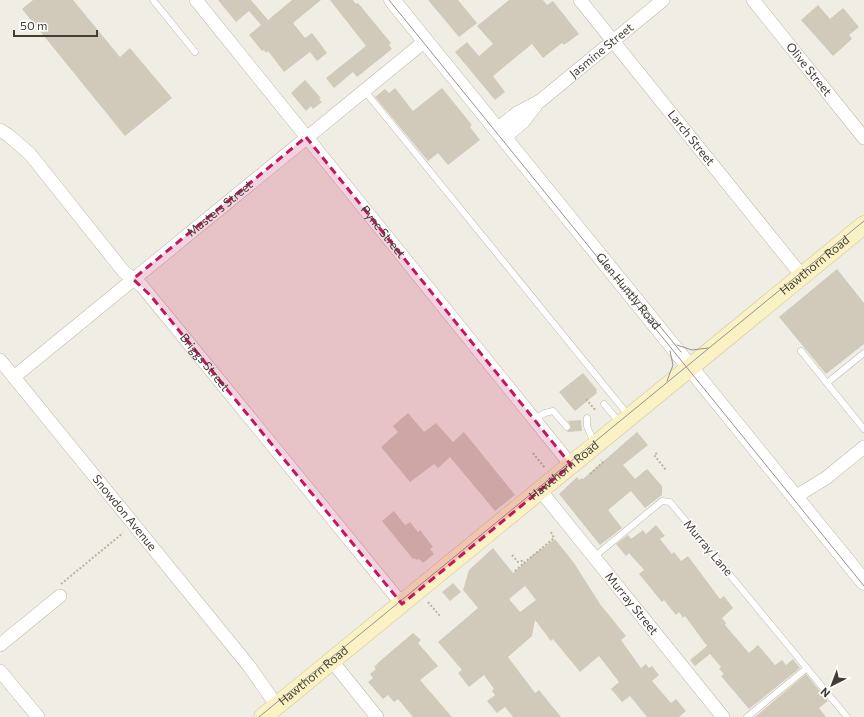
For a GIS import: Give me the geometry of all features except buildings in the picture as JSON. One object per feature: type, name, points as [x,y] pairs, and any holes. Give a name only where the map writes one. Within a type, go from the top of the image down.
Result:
[{"type":"main road","name":"Hawthorn Road","points":[[275,708],[571,465],[598,453],[625,420],[864,225]]},
{"type":"street","name":"Pyne Street","points":[[196,0],[571,465]]},
{"type":"street","name":"Glen Huntly Road","points":[[392,0],[864,582]]},
{"type":"street","name":"Larch Street","points":[[580,0],[802,276]]},
{"type":"street","name":"Jasmine Street","points":[[500,134],[523,122],[540,101],[663,0]]},
{"type":"street","name":"Olive Street","points":[[753,0],[864,138]]},
{"type":"street","name":"Masters Street","points":[[14,377],[133,278],[425,41]]},
{"type":"street","name":"Briggs Street","points":[[0,130],[30,154],[124,272],[133,278],[150,295],[402,604]]},
{"type":"street","name":"Snowdon Avenue","points":[[0,360],[249,666],[266,680],[275,708]]},
{"type":"street","points":[[798,501],[864,447]]},
{"type":"street","name":"Murray Street","points":[[540,490],[723,717]]},
{"type":"street","points":[[0,644],[59,591]]},
{"type":"street","points":[[332,661],[377,717]]},
{"type":"street","points":[[0,671],[38,717]]},
{"type":"lane","points":[[153,0],[195,52]]},
{"type":"lane","points":[[364,90],[625,420]]},
{"type":"lane","points":[[801,351],[864,429]]},
{"type":"lane","points":[[827,383],[864,352]]},
{"type":"lane","points":[[604,404],[625,420]]},
{"type":"lane","points":[[534,419],[545,413],[553,411],[567,427]]},
{"type":"lane","points":[[587,418],[585,426],[598,453]]},
{"type":"lane","name":"Murray Lane","points":[[594,558],[662,501],[670,502],[846,717]]},
{"type":"lane","points":[[747,717],[807,668]]},
{"type":"path","points":[[586,399],[596,411]]},
{"type":"path","points":[[533,453],[544,468]]},
{"type":"path","points":[[590,474],[602,462],[598,453]]},
{"type":"path","points":[[657,453],[654,455],[666,470]]},
{"type":"path","points":[[515,571],[554,538],[551,532]]},
{"type":"path","points":[[59,591],[123,533]]},
{"type":"path","points":[[512,555],[518,562],[522,561],[524,563]]},
{"type":"path","points":[[428,602],[440,616]]},
{"type":"highlighted area","points":[[306,137],[571,465],[402,604],[150,295],[133,279]]},
{"type":"tram line","points":[[389,0],[864,586]]},
{"type":"tram line","points":[[259,717],[864,221]]},
{"type":"tram line","points":[[628,287],[681,352]]},
{"type":"tram line","points":[[677,345],[692,350],[708,348]]},
{"type":"tram line","points":[[667,381],[673,365],[670,351]]}]
